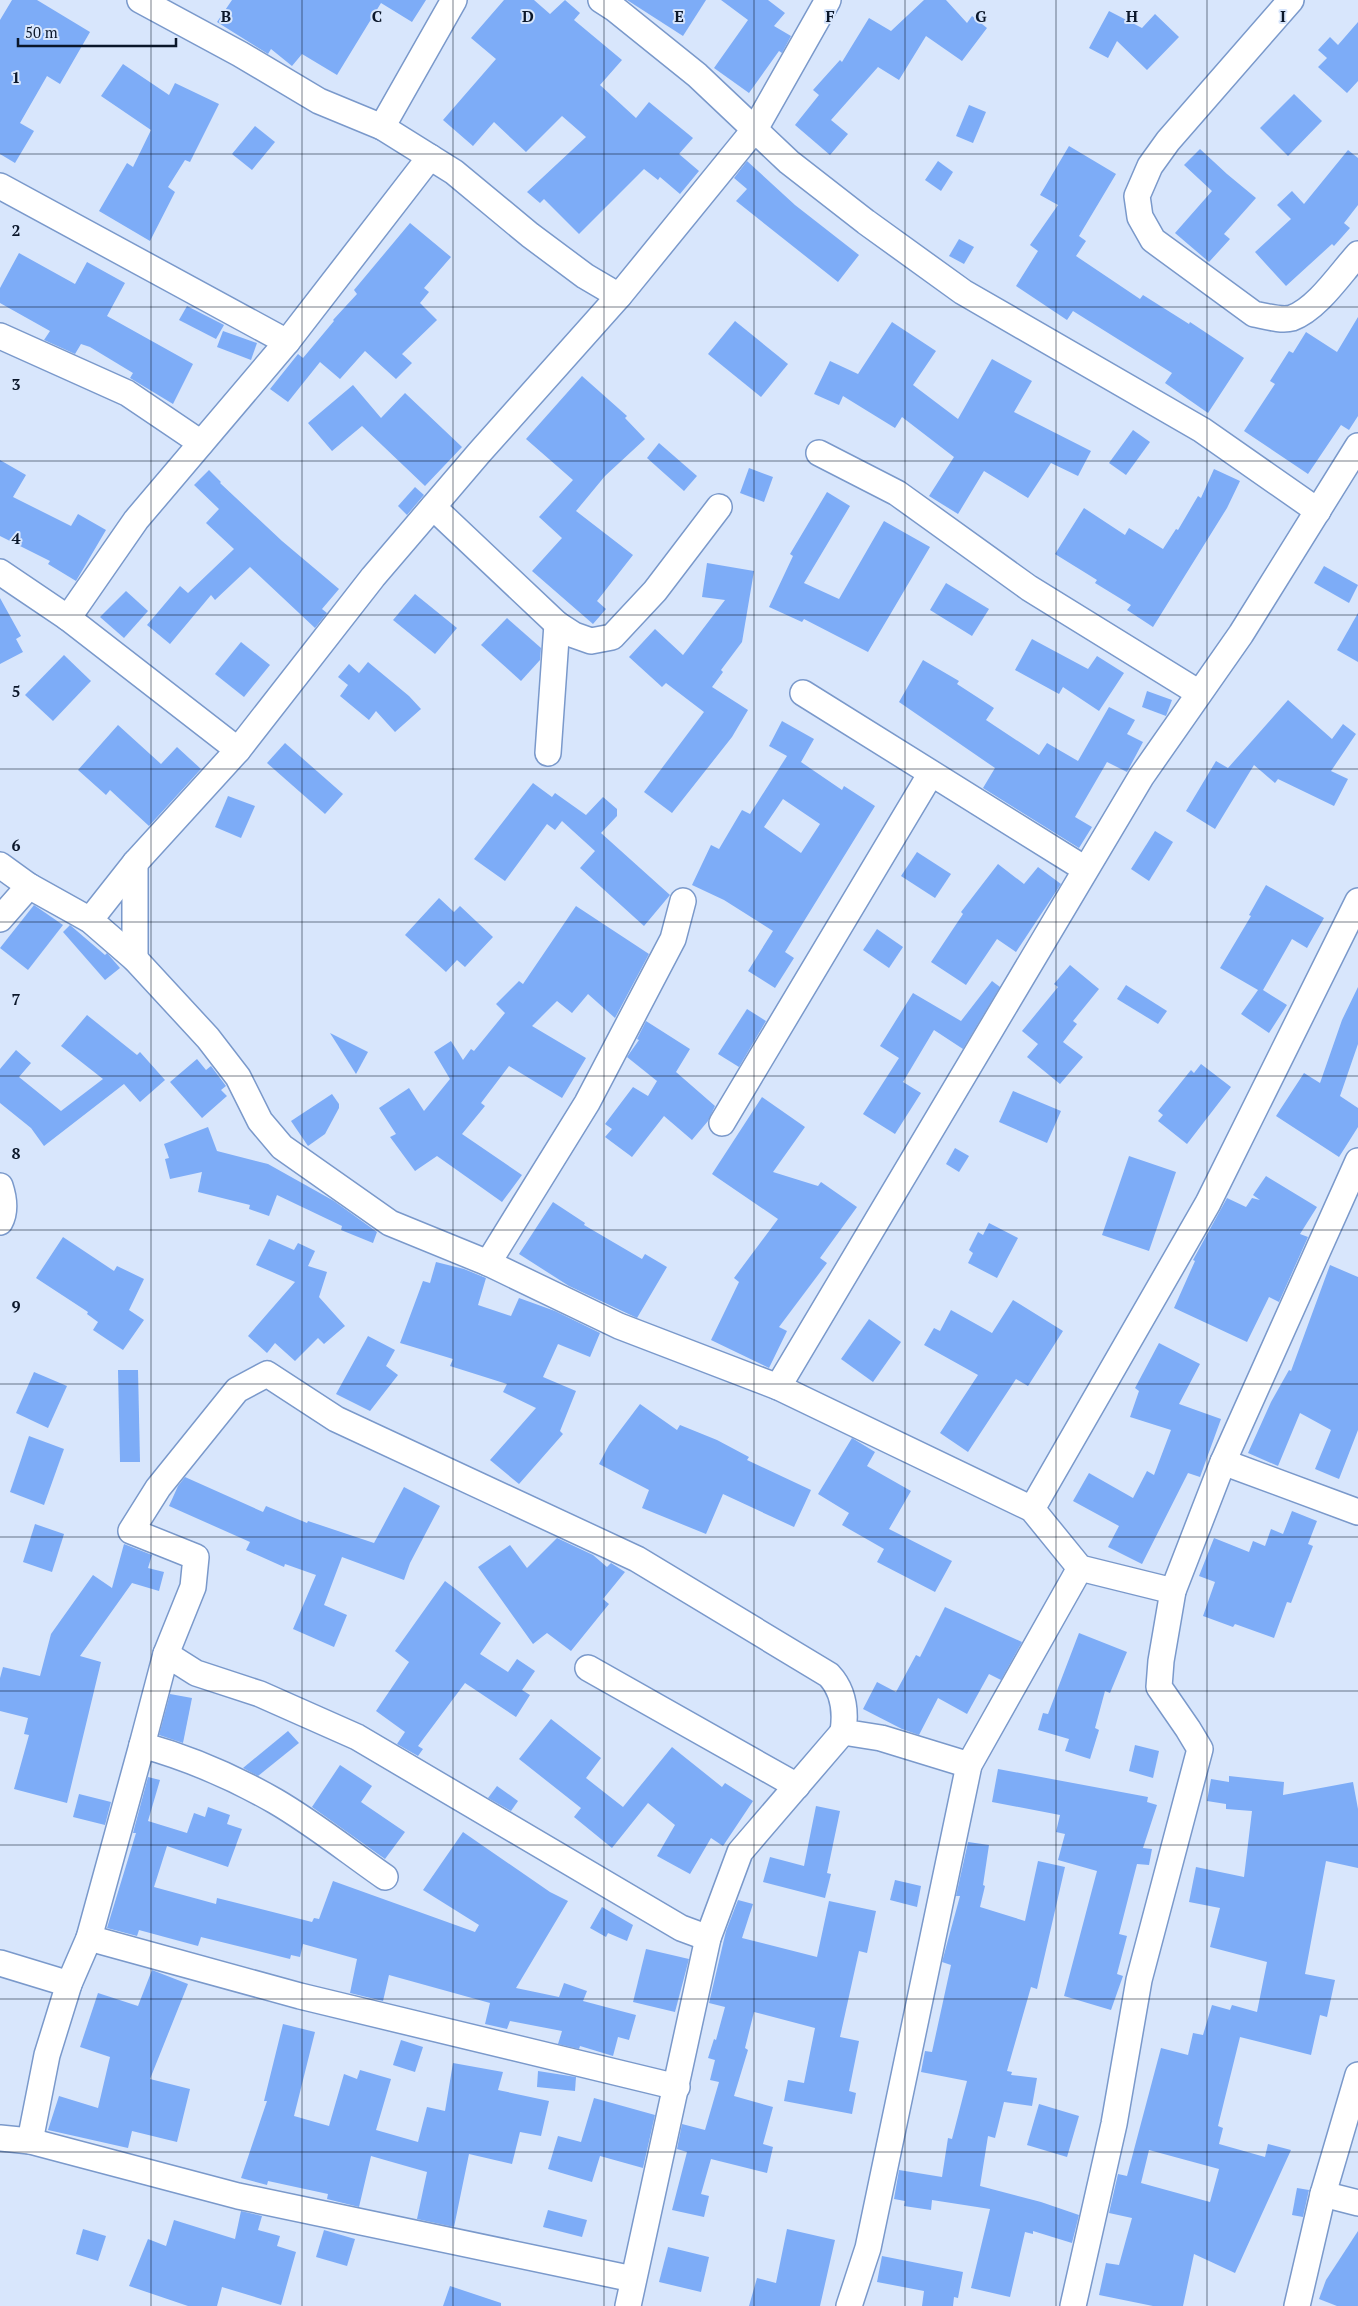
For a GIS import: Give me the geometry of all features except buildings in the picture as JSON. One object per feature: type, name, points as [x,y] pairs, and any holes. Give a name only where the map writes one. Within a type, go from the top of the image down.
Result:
[{"type":"street","points":[[140,0],[240,54],[319,102],[382,127],[454,172],[523,229],[578,270],[619,296]]},
{"type":"street","points":[[382,127],[454,0]]},
{"type":"street","points":[[601,0],[697,74],[790,162],[866,222],[963,292],[1202,430],[1318,511]]},
{"type":"street","points":[[90,920],[135,863],[238,750],[373,577],[432,507],[619,296],[755,129],[828,0]]},
{"type":"street","points":[[1291,0],[1168,141],[1150,166],[1137,196],[1140,217],[1152,240],[1254,314],[1270,318],[1290,318],[1309,309],[1358,254]]},
{"type":"street","points":[[68,618],[136,520],[287,342],[430,157]]},
{"type":"street","points":[[0,186],[287,342]]},
{"type":"street","points":[[0,336],[127,393],[201,444]]},
{"type":"street","points":[[778,1387],[1159,748],[1241,634],[1358,446]]},
{"type":"street","points":[[819,452],[897,494],[1029,588],[1198,693]]},
{"type":"street","points":[[432,507],[557,624],[574,636],[591,641],[612,637],[655,591],[719,507]]},
{"type":"street","points":[[0,572],[68,618],[238,750]]},
{"type":"street","points":[[548,753],[557,624]]},
{"type":"street","points":[[803,693],[1085,870]]},
{"type":"street","points":[[722,1123],[930,774]]},
{"type":"street","points":[[134,959],[135,863]]},
{"type":"street","points":[[0,865],[29,886],[90,920],[134,959],[208,1038],[238,1077],[260,1120],[282,1147],[390,1223],[488,1263],[619,1326],[778,1387],[1032,1509],[1080,1568],[1173,1591]]},
{"type":"street","points":[[0,919],[29,886]]},
{"type":"street","points":[[488,1263],[588,1102],[673,939],[684,901]]},
{"type":"street","points":[[1032,1509],[1208,1203],[1358,901]]},
{"type":"street","points":[[1074,2306],[1114,2124],[1139,1980],[1200,1750],[1188,1728],[1159,1687],[1161,1660],[1173,1591],[1223,1462],[1358,1164]]},
{"type":"street","points":[[0,1186],[4,1196],[4,1215],[0,1222]]},
{"type":"street","points":[[30,2141],[47,2055],[69,1984],[89,1938],[166,1654],[193,1587],[196,1557],[131,1531],[158,1488],[238,1390],[267,1374],[336,1419],[637,1559],[829,1675],[840,1692],[845,1715],[843,1732],[740,1852],[708,1938],[628,2306]]},
{"type":"street","points":[[1223,1462],[1358,1512]]},
{"type":"street","points":[[849,2306],[868,2248],[969,1765],[1080,1568]]},
{"type":"street","points":[[166,1654],[196,1672],[260,1694],[357,1738],[681,1928],[708,1938]]},
{"type":"street","points":[[588,1668],[797,1786]]},
{"type":"street","points":[[843,1732],[881,1738],[969,1765]]},
{"type":"street","points":[[142,1745],[176,1755],[223,1774],[277,1802],[385,1877]]},
{"type":"street","points":[[89,1938],[300,1996],[676,2087]]},
{"type":"street","points":[[0,1963],[69,1984]]},
{"type":"street","points":[[1298,2306],[1323,2194],[1358,2074]]},
{"type":"street","points":[[0,2138],[30,2141],[238,2196],[633,2279]]},
{"type":"street","points":[[1323,2194],[1358,2203]]}]
